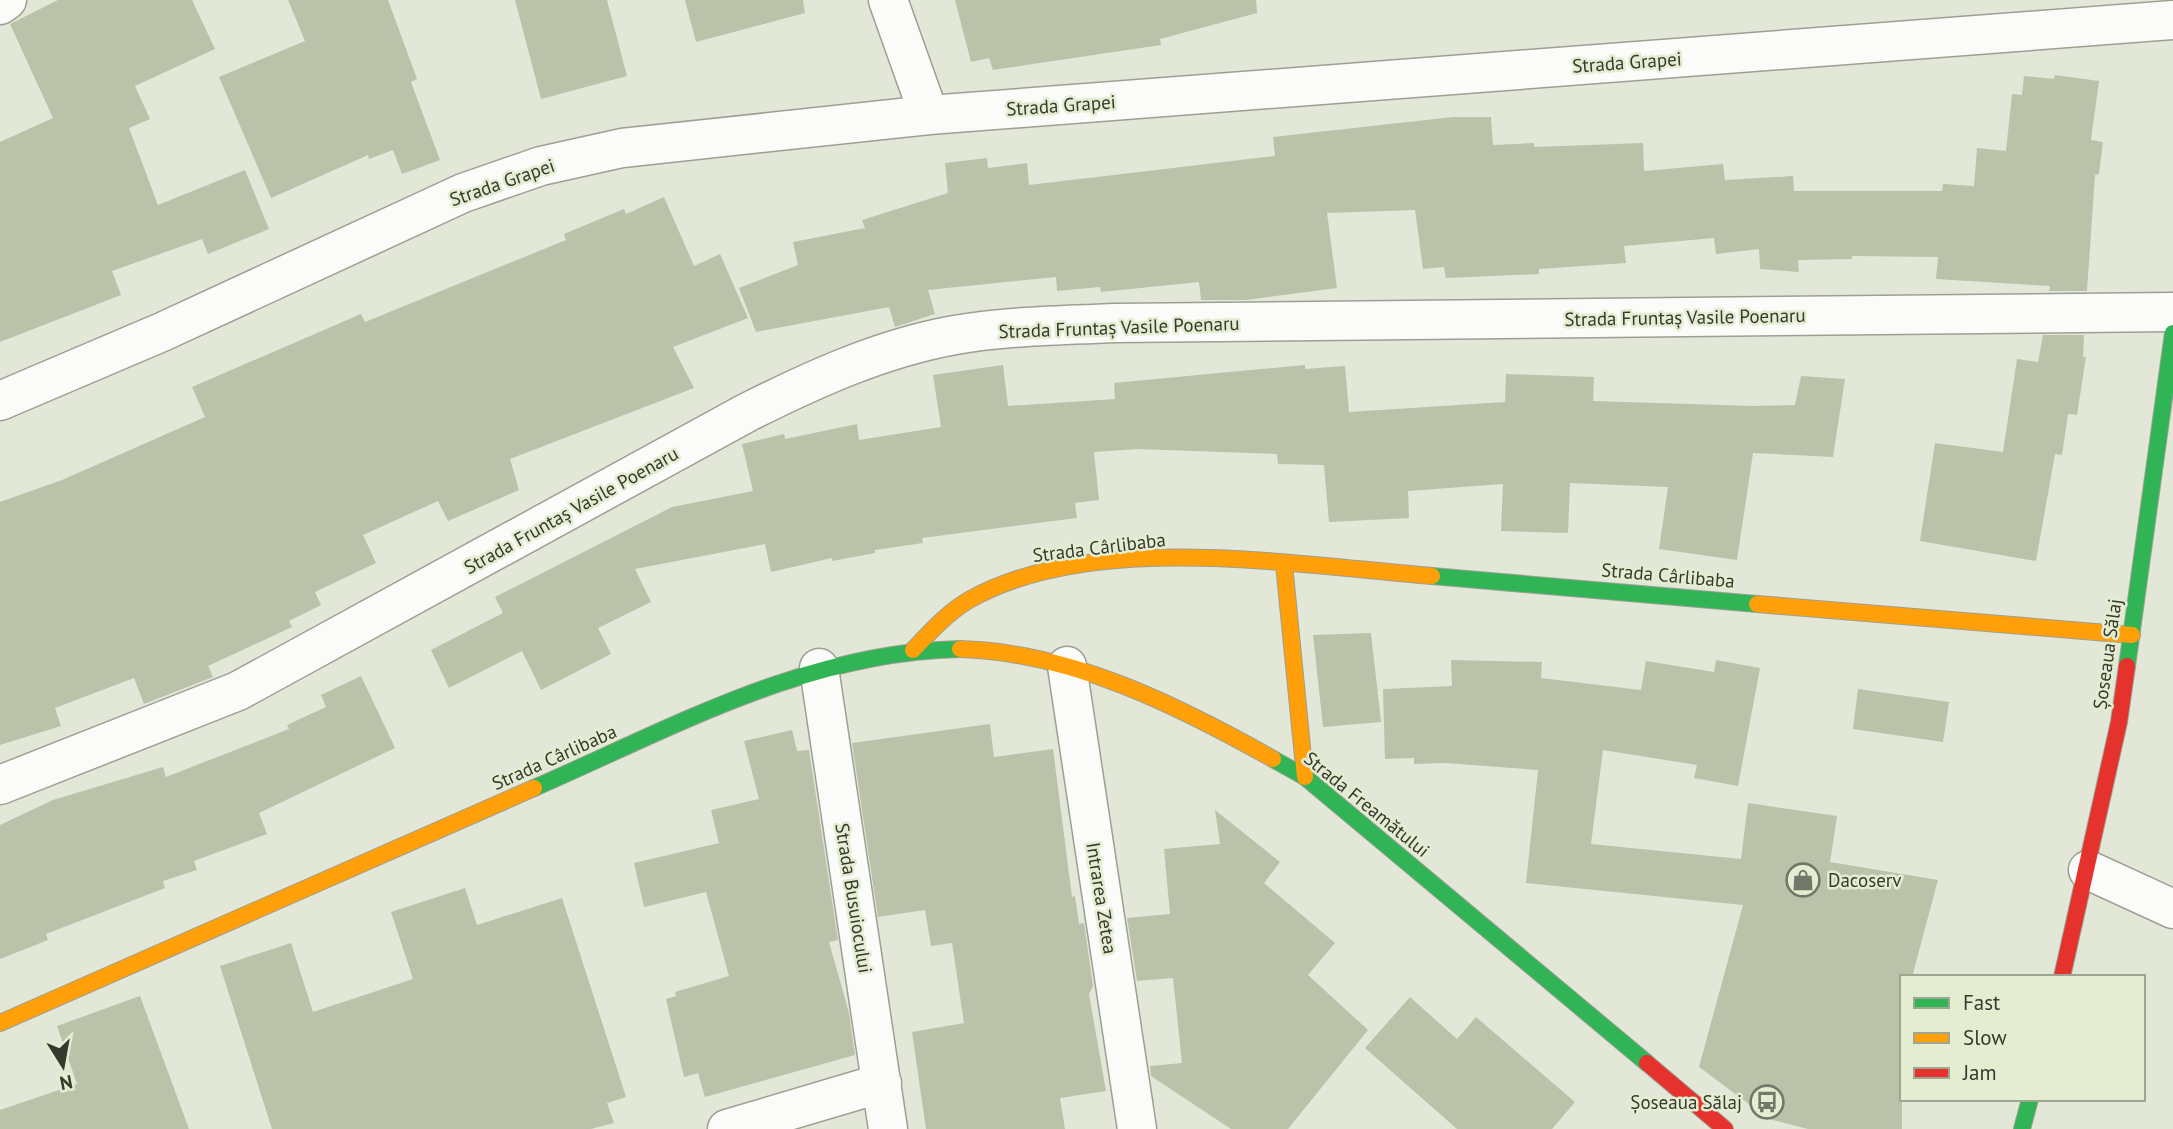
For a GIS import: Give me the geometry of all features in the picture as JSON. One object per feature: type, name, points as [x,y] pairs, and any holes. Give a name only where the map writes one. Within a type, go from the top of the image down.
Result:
[{"type":"street","points":[[0,5],[7,0]]},
{"type":"street","points":[[888,0],[929,115]]},
{"type":"street","name":"Strada Grapei","points":[[0,401],[162,332],[463,192],[541,166],[622,148],[929,115],[2173,20]]},
{"type":"street","name":"Strada Fruntaș Vasile Poenaru","points":[[0,785],[238,691],[748,412],[812,380],[877,355],[954,335],[1029,327],[1116,323],[2173,312]]},
{"type":"street","name":"Șoseaua Sălaj","points":[[2062,975],[2119,722],[2173,333]]},
{"type":"street","name":"Strada Cârlibaba","points":[[0,1023],[764,687],[819,668],[914,650],[937,623],[970,599],[1024,577],[1081,566],[1178,558],[1284,564],[2132,635]]},
{"type":"street","points":[[1284,564],[1305,777]]},
{"type":"street","name":"Strada Freamătului","points":[[914,650],[988,652],[1067,666],[1175,708],[1242,740],[1305,777],[1725,1129]]},
{"type":"street","name":"Intrarea Zetea","points":[[1067,666],[1137,1129]]},
{"type":"street","name":"Strada Busuiocului","points":[[819,668],[888,1129]]},
{"type":"street","points":[[2088,870],[2173,909]]},
{"type":"street","points":[[727,1129],[882,1083]]},
{"type":"street","points":[[2022,1129],[2029,1101]]},
{"type":"building","points":[[58,0],[192,0],[215,49],[135,86],[150,119],[129,128],[158,205],[245,170],[269,229],[208,254],[202,239],[112,271],[121,295],[0,342],[0,142],[53,118],[10,24]]},
{"type":"building","points":[[288,0],[388,0],[417,79],[411,82],[440,160],[402,174],[393,150],[369,159],[368,155],[271,198],[219,77],[305,41]]},
{"type":"building","points":[[515,0],[607,0],[627,76],[541,99]]},
{"type":"building","points":[[685,0],[803,0],[805,13],[696,42]]},
{"type":"building","points":[[955,0],[1256,0],[1257,13],[1160,39],[1161,45],[993,70],[989,58],[971,62]]},
{"type":"building","points":[[2055,75],[2099,81],[2091,140],[2103,142],[2099,174],[2095,175],[2087,291],[2049,291],[2050,286],[1936,279],[1938,257],[1852,256],[1852,259],[1798,260],[1799,272],[1760,269],[1759,249],[1716,254],[1714,238],[1624,246],[1626,263],[1539,269],[1539,274],[1446,278],[1444,267],[1423,269],[1415,210],[1327,213],[1337,288],[1246,300],[1201,300],[1199,282],[1101,292],[1100,287],[1057,291],[1056,277],[928,290],[935,314],[895,327],[889,307],[756,332],[739,288],[798,265],[793,242],[865,228],[862,220],[948,193],[945,163],[987,158],[988,168],[1027,163],[1029,185],[1275,156],[1273,137],[1453,117],[1491,117],[1493,145],[1534,143],[1534,147],[1643,143],[1644,171],[1723,164],[1725,180],[1793,176],[1794,191],[1942,191],[1943,184],[1974,186],[1977,148],[2006,151],[2012,94],[2022,95],[2024,76],[2054,79]]},
{"type":"building","points":[[664,197],[694,266],[720,254],[748,318],[673,347],[694,388],[510,459],[519,490],[448,521],[438,501],[363,535],[376,563],[315,592],[321,605],[289,621],[292,627],[208,666],[213,677],[144,704],[134,678],[55,708],[61,726],[0,745],[0,502],[62,480],[205,417],[192,387],[361,314],[365,322],[566,240],[564,234],[624,209],[626,214]]},
{"type":"building","points":[[2043,335],[2084,335],[2083,357],[2086,357],[2077,415],[2068,414],[2062,455],[2055,454],[2036,561],[1920,541],[1935,443],[2003,452],[2017,359],[2038,362]]},
{"type":"building","points":[[1003,365],[1008,406],[1115,399],[1114,383],[1305,365],[1305,369],[1345,366],[1349,412],[1505,402],[1506,374],[1594,377],[1593,401],[1754,406],[1795,405],[1801,376],[1845,379],[1833,457],[1753,453],[1737,560],[1659,549],[1668,487],[1570,483],[1568,533],[1501,531],[1503,484],[1408,491],[1409,518],[1329,522],[1324,465],[1278,464],[1277,454],[1138,449],[1094,452],[1099,500],[1075,503],[1077,518],[922,538],[923,543],[875,550],[875,553],[832,561],[832,558],[771,572],[765,544],[635,569],[651,602],[598,628],[611,654],[541,690],[522,651],[449,688],[431,650],[503,613],[495,597],[672,507],[753,491],[742,444],[784,434],[785,439],[857,424],[859,440],[941,427],[933,375]]},
{"type":"building","points":[[1371,633],[1381,722],[1323,727],[1313,635]]},
{"type":"building","points":[[1451,660],[1542,662],[1541,678],[1641,690],[1646,661],[1714,672],[1716,660],[1760,668],[1738,786],[1694,778],[1697,765],[1603,750],[1591,844],[1741,859],[1748,803],[1837,816],[1830,862],[1938,880],[1913,975],[1900,975],[1902,1129],[1808,1129],[1769,1119],[1699,1067],[1743,905],[1526,883],[1538,770],[1445,763],[1414,764],[1414,758],[1385,759],[1383,689],[1452,686]]},
{"type":"building","points":[[361,676],[395,748],[259,813],[267,834],[194,861],[197,870],[163,881],[165,888],[46,934],[48,940],[0,959],[0,825],[53,800],[163,767],[166,777],[289,729],[287,725],[326,707],[321,695]]},
{"type":"building","points":[[1858,689],[1949,702],[1943,742],[1853,729]]},
{"type":"building","points":[[990,724],[994,757],[1053,749],[1072,897],[1075,896],[1079,924],[1084,923],[1093,986],[1089,994],[1106,1091],[1060,1098],[1065,1129],[926,1129],[912,1032],[964,1023],[952,943],[931,946],[925,910],[878,917],[852,743]]},
{"type":"building","points":[[792,730],[797,751],[809,750],[838,940],[829,942],[849,1013],[855,1055],[705,1097],[698,1073],[684,1077],[666,999],[676,996],[675,992],[729,976],[706,892],[644,907],[634,863],[719,843],[711,810],[759,799],[744,741]]},
{"type":"building","points":[[1215,810],[1280,862],[1264,883],[1335,943],[1308,975],[1368,1030],[1288,1129],[1231,1129],[1151,1076],[1150,1066],[1182,1063],[1173,978],[1137,981],[1127,918],[1170,914],[1164,849],[1220,844]]},
{"type":"building","points":[[465,888],[477,925],[562,898],[626,1097],[607,1103],[614,1123],[591,1129],[272,1129],[220,966],[291,943],[313,1012],[413,979],[391,912]]},
{"type":"building","points":[[140,996],[189,1129],[0,1129],[0,1110],[77,1084],[57,1026]]},
{"type":"building","points":[[1410,997],[1457,1039],[1476,1017],[1575,1102],[1552,1129],[1457,1129],[1365,1048]]},
{"type":"traffic: fast","points":[[2127,666],[2173,333]]},
{"type":"traffic: fast","points":[[1432,576],[1757,604]]},
{"type":"traffic: fast","points":[[534,788],[689,718],[794,678],[903,653],[960,649]]},
{"type":"traffic: fast","points":[[1273,759],[1305,777],[1647,1063]]},
{"type":"traffic: fast","points":[[2022,1129],[2029,1101]]},
{"type":"traffic: slow","points":[[913,650],[946,617],[969,600],[1019,578],[1074,565],[1133,559],[1195,558],[1258,560],[1432,576]]},
{"type":"traffic: slow","points":[[1284,564],[1305,777]]},
{"type":"traffic: slow","points":[[1757,604],[2132,635]]},
{"type":"traffic: slow","points":[[960,649],[1001,652],[1043,660],[1123,685],[1200,720],[1273,759]]},
{"type":"traffic: slow","points":[[0,1023],[534,788]]},
{"type":"traffic: jam","points":[[2062,975],[2119,722],[2127,666]]},
{"type":"traffic: jam","points":[[1647,1063],[1725,1129]]},
{"type":"place","name":"Dacoserv","points":[[1803,880]]},
{"type":"place","name":"Șoseaua Sălaj","points":[[1767,1102]]}]
